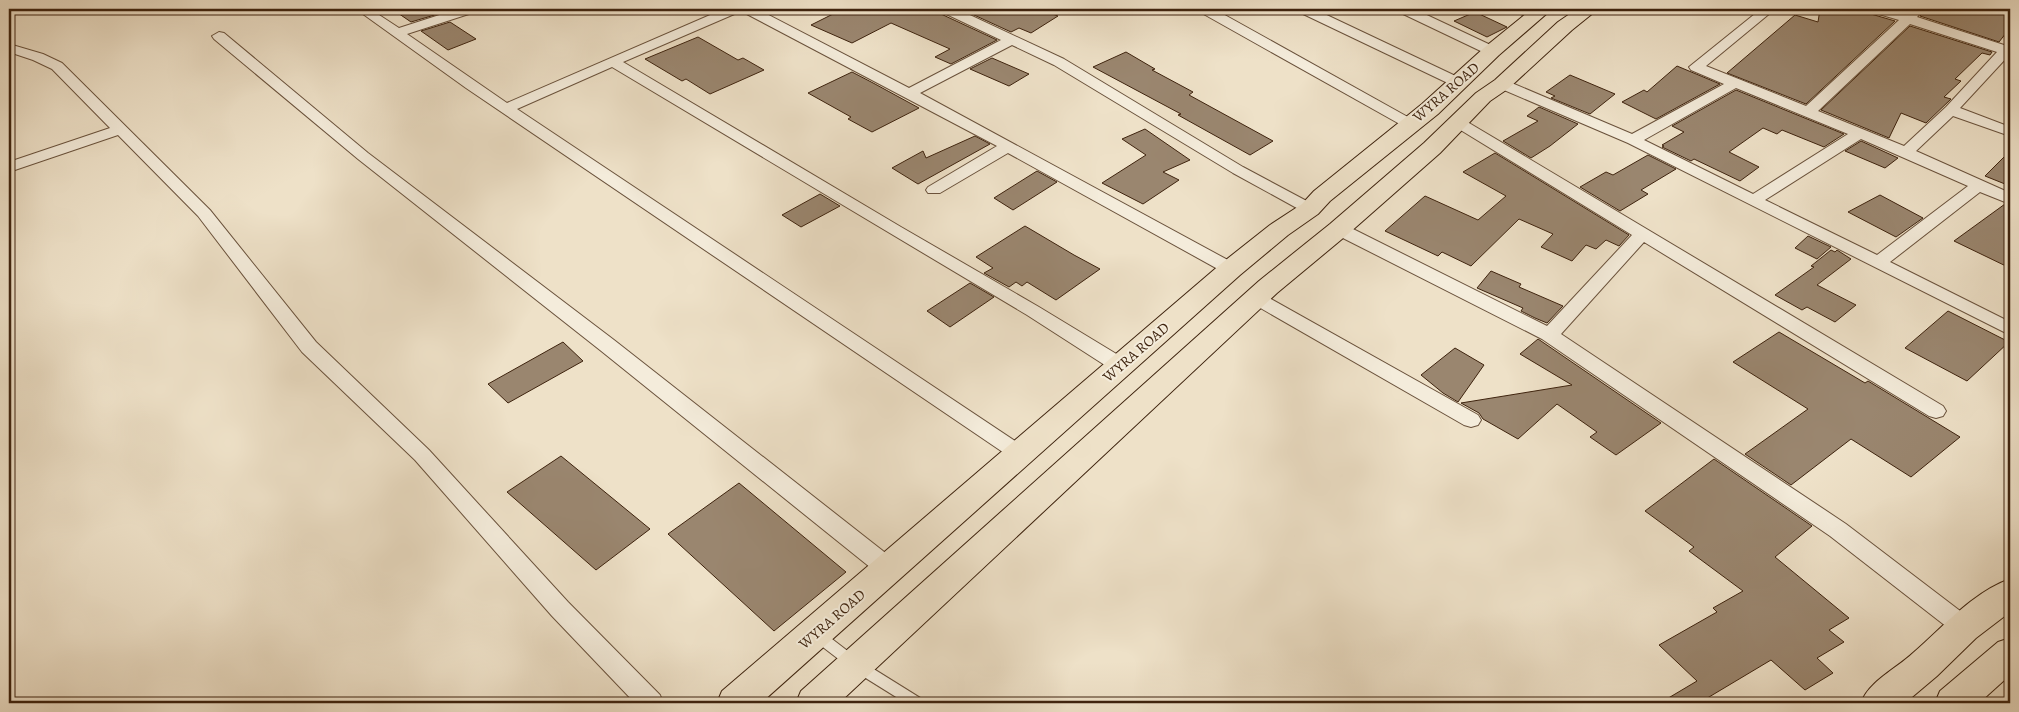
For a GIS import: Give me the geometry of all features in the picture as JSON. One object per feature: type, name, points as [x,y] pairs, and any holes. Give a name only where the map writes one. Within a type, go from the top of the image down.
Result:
[{"type":"main road","name":"WYRA ROAD","points":[[814,703],[1256,298],[1339,229],[1459,123],[1483,97],[1502,84],[1565,26],[1589,9]]},
{"type":"main road","name":"WYRA ROAD","points":[[748,698],[815,634],[1231,269],[1279,230],[1310,208],[1459,83],[1529,15]]},
{"type":"main road","points":[[1529,15],[1550,40]]},
{"type":"main road","points":[[1279,230],[1315,249]]},
{"type":"main road","points":[[1879,703],[1925,665],[1964,627],[2010,593]]},
{"type":"main road","points":[[1952,703],[2010,653]]},
{"type":"street","points":[[362,9],[1020,454]]},
{"type":"street","points":[[398,33],[470,9]]},
{"type":"street","points":[[506,108],[734,9]]},
{"type":"street","points":[[748,9],[907,94],[964,122],[1231,269]]},
{"type":"street","points":[[947,9],[1059,62],[1238,170],[1310,208]]},
{"type":"street","points":[[1205,9],[1410,124]]},
{"type":"street","points":[[1304,9],[1459,83]]},
{"type":"street","points":[[1404,9],[1492,51]]},
{"type":"street","points":[[1769,9],[1696,67],[1734,84],[1906,152],[2010,199]]},
{"type":"street","points":[[1877,9],[2008,48],[1951,110],[1906,152]]},
{"type":"street","points":[[1807,113],[1918,9]]},
{"type":"street","points":[[219,36],[363,156],[614,351],[889,569]]},
{"type":"street","points":[[907,94],[1012,39]]},
{"type":"street","points":[[9,48],[38,57],[57,66],[204,213],[309,347],[422,455],[560,609],[651,703]]},
{"type":"street","points":[[613,62],[895,231],[1033,311],[1121,366]]},
{"type":"street","points":[[1502,84],[1633,140],[2010,329]]},
{"type":"street","points":[[1633,140],[1734,84]]},
{"type":"street","points":[[1951,110],[2010,132]]},
{"type":"street","points":[[1459,123],[1641,235],[1936,411]]},
{"type":"street","points":[[9,167],[121,129]]},
{"type":"street","points":[[1754,200],[1860,134]]},
{"type":"street","points":[[934,190],[1007,147]]},
{"type":"street","points":[[1878,263],[1979,185]]},
{"type":"street","points":[[1339,229],[1549,335],[1838,530],[1964,627]]},
{"type":"street","points":[[1549,335],[1641,235]]},
{"type":"street","points":[[1256,298],[1471,420]]},
{"type":"lane","points":[[815,634],[856,665],[917,703]]},
{"type":"building","points":[[392,9],[430,9],[438,14],[411,22]]},
{"type":"building","points":[[843,9],[939,9],[941,14],[997,40],[951,64],[935,57],[950,49],[891,23],[852,43],[811,25]]},
{"type":"building","points":[[961,9],[1039,9],[1058,16],[1031,33],[1019,28],[1011,32]]},
{"type":"building","points":[[1820,9],[1869,9],[1871,14],[1895,21],[1806,104],[1727,73],[1795,15],[1818,22]]},
{"type":"building","points":[[1926,9],[2010,9],[2010,28],[1999,42],[1920,16]]},
{"type":"building","points":[[1475,12],[1507,27],[1487,37],[1454,21]]},
{"type":"building","points":[[450,22],[476,39],[448,50],[421,31]]},
{"type":"building","points":[[1910,26],[1992,52],[1990,55],[1982,53],[1955,79],[1961,81],[1944,97],[1951,99],[1926,123],[1901,113],[1889,138],[1821,110]]},
{"type":"building","points":[[698,37],[738,60],[743,58],[764,70],[710,94],[686,79],[682,81],[645,59]]},
{"type":"building","points":[[1126,52],[1155,69],[1152,70],[1193,92],[1189,95],[1273,141],[1250,155],[1178,115],[1181,114],[1093,67]]},
{"type":"building","points":[[992,58],[1029,74],[1009,86],[970,69]]},
{"type":"building","points":[[1677,66],[1720,84],[1656,119],[1622,102],[1644,90],[1647,92]]},
{"type":"building","points":[[852,72],[919,108],[872,132],[848,119],[851,117],[808,93]]},
{"type":"building","points":[[1570,75],[1615,94],[1590,114],[1551,98],[1555,96],[1546,92]]},
{"type":"building","points":[[1736,90],[1844,134],[1824,147],[1782,130],[1777,134],[1763,128],[1729,152],[1759,167],[1740,181],[1694,159],[1691,161],[1662,147],[1664,146],[1662,145],[1684,132],[1672,126]]},
{"type":"building","points":[[1539,107],[1578,124],[1531,158],[1503,141],[1538,121],[1527,116]]},
{"type":"building","points":[[1145,129],[1190,160],[1163,172],[1179,180],[1143,204],[1102,183],[1146,155],[1122,139]]},
{"type":"building","points":[[975,136],[990,144],[918,184],[892,168],[923,151],[926,158]]},
{"type":"building","points":[[1861,141],[1898,158],[1885,168],[1845,151]]},
{"type":"building","points":[[2010,151],[2010,186],[1985,176]]},
{"type":"building","points":[[1495,153],[1629,235],[1619,246],[1606,240],[1596,249],[1586,245],[1572,261],[1541,247],[1553,234],[1519,219],[1471,266],[1442,252],[1438,256],[1385,231],[1425,196],[1478,220],[1506,196],[1463,172]]},
{"type":"building","points":[[1648,155],[1676,169],[1641,190],[1648,194],[1620,211],[1580,187],[1606,172],[1613,175]]},
{"type":"building","points":[[1037,171],[1057,182],[1013,210],[994,198]]},
{"type":"building","points":[[820,194],[840,206],[801,227],[782,215]]},
{"type":"building","points":[[1880,195],[1923,218],[1896,237],[1848,212]]},
{"type":"building","points":[[2005,204],[2010,206],[2010,268],[1954,241]]},
{"type":"building","points":[[1025,226],[1100,269],[1056,300],[1027,282],[1022,286],[1016,282],[1009,287],[984,273],[993,268],[976,257]]},
{"type":"building","points":[[1808,236],[1831,247],[1817,259],[1795,248]]},
{"type":"building","points":[[1831,250],[1835,252],[1837,250],[1851,259],[1817,285],[1856,305],[1835,322],[1807,307],[1802,310],[1775,295],[1814,267],[1811,266]]},
{"type":"building","points":[[1491,271],[1521,284],[1519,287],[1563,306],[1547,323],[1535,318],[1521,311],[1523,308],[1477,288]]},
{"type":"building","points":[[970,283],[994,297],[950,327],[927,311]]},
{"type":"building","points":[[1948,311],[2009,342],[1967,381],[1905,348]]},
{"type":"building","points":[[1779,332],[1865,383],[1868,381],[1960,437],[1911,477],[1851,439],[1791,485],[1745,454],[1808,409],[1733,362]]},
{"type":"building","points":[[1538,339],[1661,423],[1616,455],[1590,437],[1597,432],[1557,404],[1518,439],[1483,419],[1479,413],[1461,403],[1572,385],[1520,354]]},
{"type":"building","points":[[563,342],[583,361],[508,403],[488,384]]},
{"type":"building","points":[[1455,348],[1484,365],[1458,402],[1443,393],[1421,375]]},
{"type":"building","points":[[561,456],[650,529],[596,570],[507,492]]},
{"type":"building","points":[[1714,459],[1812,526],[1775,557],[1849,618],[1829,630],[1844,642],[1817,658],[1833,673],[1805,690],[1771,660],[1699,703],[1660,703],[1697,681],[1659,645],[1717,612],[1713,608],[1743,591],[1689,551],[1694,547],[1645,511]]},
{"type":"building","points":[[739,483],[846,572],[774,631],[668,534]]}]
